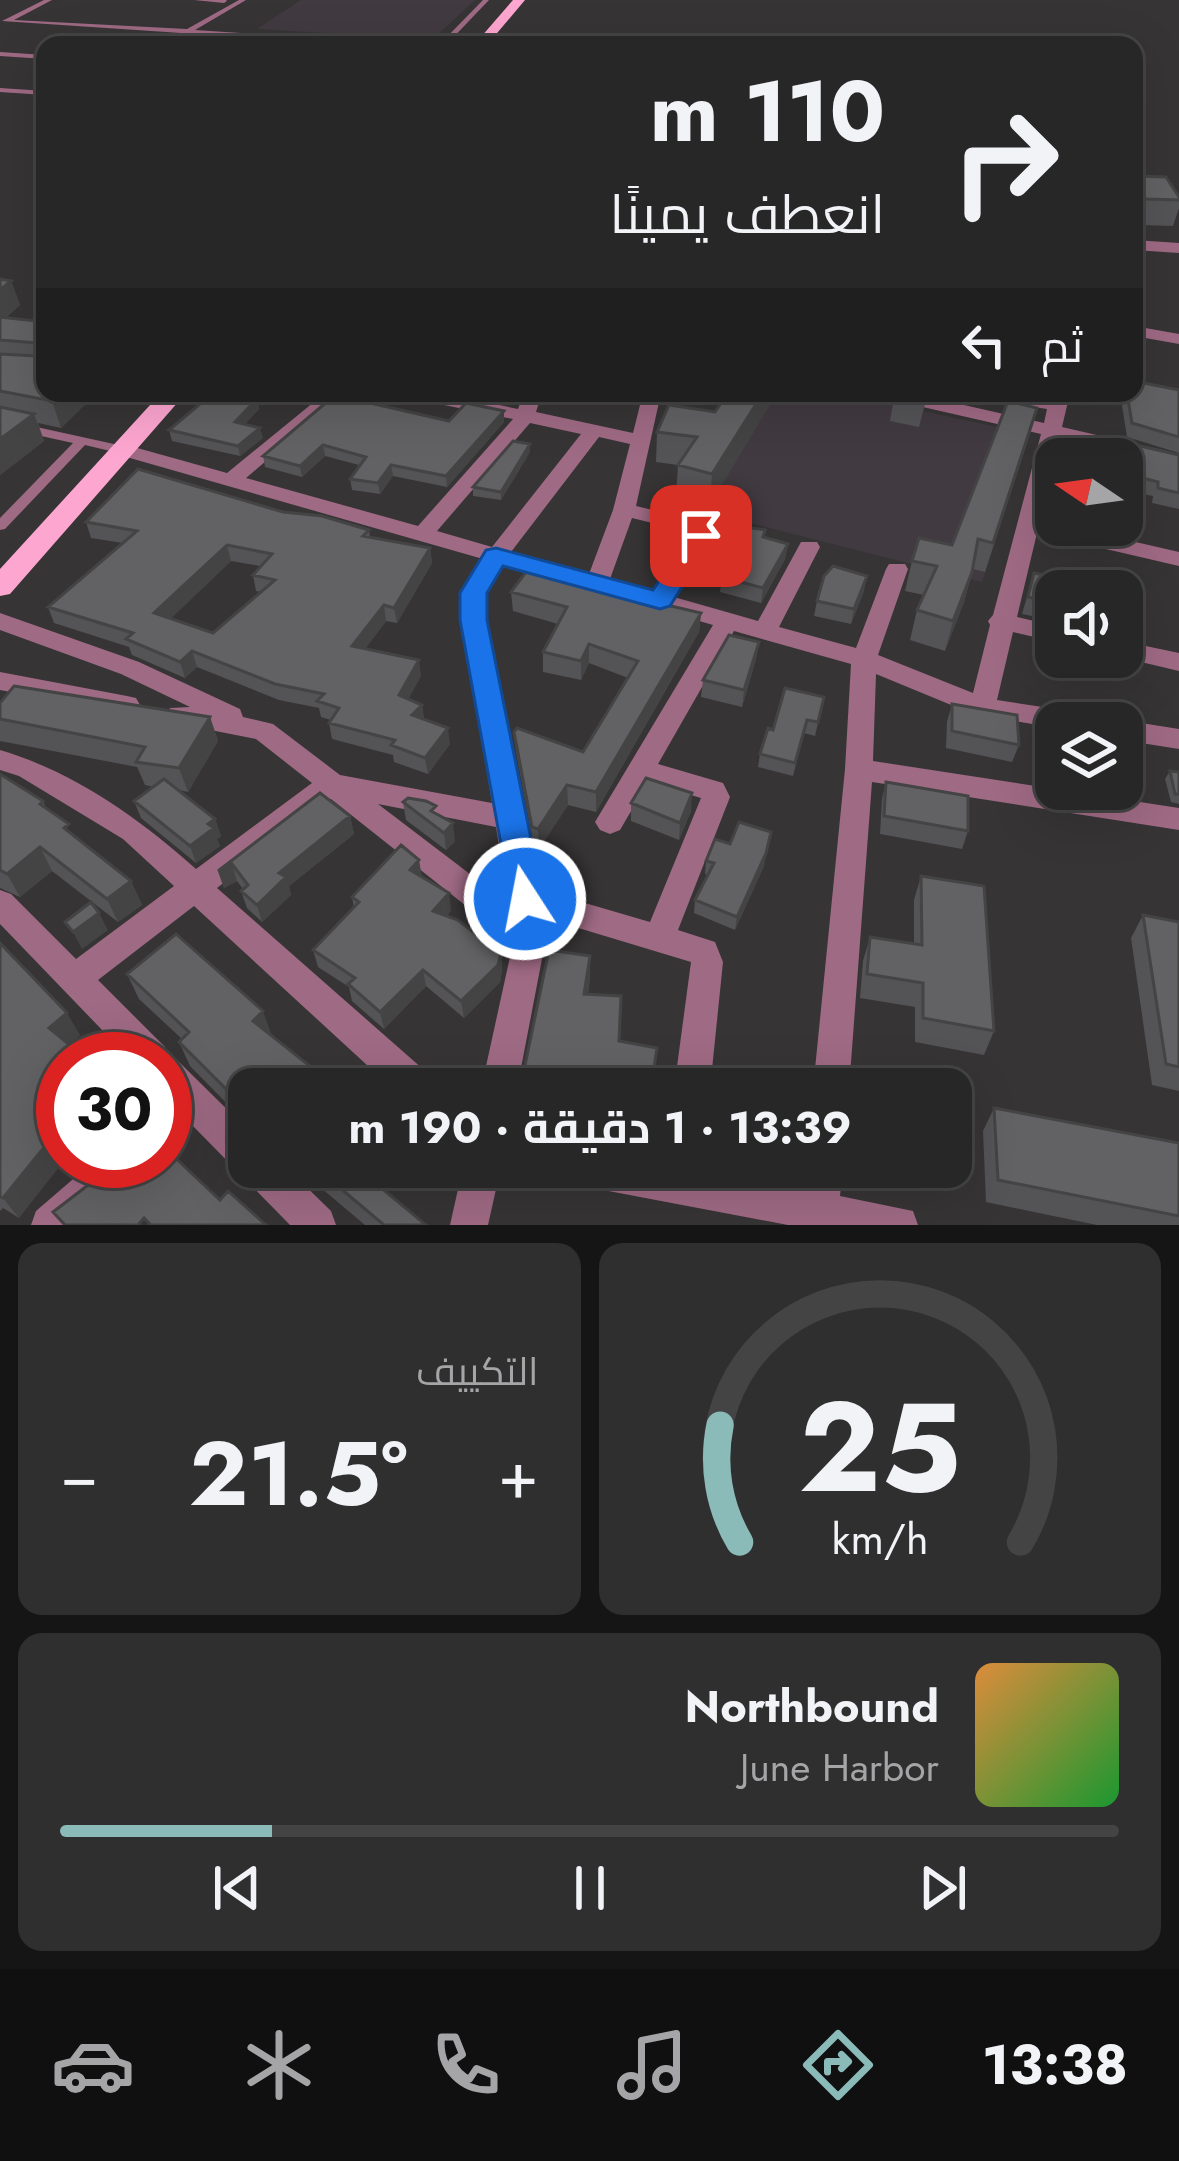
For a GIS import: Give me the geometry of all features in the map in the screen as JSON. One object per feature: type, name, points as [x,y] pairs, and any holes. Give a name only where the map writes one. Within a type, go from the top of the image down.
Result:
[{"type":"main road","points":[[488,36],[519,0]]},
{"type":"main road","points":[[0,587],[166,402]]},
{"type":"street","points":[[1143,246],[1179,248]]},
{"type":"street","points":[[1143,333],[1179,339]]},
{"type":"street","points":[[231,480],[325,402]]},
{"type":"street","points":[[456,402],[640,440]]},
{"type":"street","points":[[423,534],[525,417],[530,402]]},
{"type":"street","points":[[597,582],[624,510],[650,402]]},
{"type":"street","points":[[927,402],[1179,460]]},
{"type":"street","points":[[982,706],[1059,402]]},
{"type":"street","points":[[503,1068],[530,938],[474,620],[474,593],[496,556],[594,430]]},
{"type":"street","points":[[123,450],[863,658],[982,706],[1035,715]]},
{"type":"street","points":[[624,510],[699,528],[701,536],[660,600]]},
{"type":"street","points":[[1028,524],[1179,559]]},
{"type":"street","points":[[766,630],[809,547]]},
{"type":"street","points":[[833,1068],[860,769],[863,658],[897,569]]},
{"type":"street","points":[[610,821],[728,620]]},
{"type":"street","points":[[0,621],[130,668],[265,731],[530,938]]},
{"type":"street","points":[[1000,621],[1035,629]]},
{"type":"street","points":[[1143,654],[1179,662]]},
{"type":"street","points":[[0,681],[265,731]]},
{"type":"street","points":[[1143,733],[1179,739]]},
{"type":"street","points":[[0,760],[29,769],[134,831],[396,1068]]},
{"type":"street","points":[[640,769],[713,791],[716,797],[660,938]]},
{"type":"street","points":[[860,769],[1179,819]]},
{"type":"street","points":[[75,979],[331,784],[509,818]]},
{"type":"street","points":[[525,899],[704,952],[707,962],[694,1068]]},
{"type":"street","points":[[0,903],[127,1032]]},
{"type":"street","points":[[192,1120],[228,1143]]},
{"type":"street","points":[[50,1225],[92,1188]]},
{"type":"street","points":[[281,1188],[317,1225]]},
{"type":"street","points":[[469,1225],[477,1188]]},
{"type":"street","points":[[719,1188],[799,1214],[899,1225]]},
{"type":"lane","points":[[3,22],[49,0]]},
{"type":"lane","points":[[197,0],[225,1]]},
{"type":"lane","points":[[177,36],[242,0]]},
{"type":"lane","points":[[451,36],[486,0]]},
{"type":"lane","points":[[173,36],[225,1]]},
{"type":"lane","points":[[3,22],[149,36]]},
{"type":"lane","points":[[190,32],[263,36]]},
{"type":"lane","points":[[0,54],[36,56]]},
{"type":"lane","points":[[0,90],[36,92]]},
{"type":"lane","points":[[0,422],[123,450]]},
{"type":"lane","points":[[4,517],[82,441]]},
{"type":"shaded area","points":[[301,0],[475,0],[436,36],[257,29]]},
{"type":"shaded area","points":[[740,402],[881,402],[1030,434],[982,582],[671,503]]},
{"type":"building","points":[[1143,176],[1166,177],[1179,197],[1179,200],[1146,199]]},
{"type":"building","points":[[0,317],[36,321],[36,343],[0,340]]},
{"type":"building","points":[[0,354],[36,356],[36,398],[0,391]]},
{"type":"building","points":[[1143,383],[1179,390],[1179,437],[1132,423],[1128,402],[1143,402]]},
{"type":"building","points":[[202,402],[254,402],[235,422],[260,428],[238,446],[169,430]]},
{"type":"building","points":[[327,402],[366,402],[449,421],[466,403],[504,411],[446,476],[391,465],[378,483],[350,479],[366,457],[323,445],[300,466],[263,456]]},
{"type":"building","points":[[722,402],[757,402],[712,474],[678,465],[697,437],[657,432],[669,405],[715,412]]},
{"type":"building","points":[[1008,402],[1037,408],[993,543],[978,539],[972,572],[953,621],[917,610],[937,566],[912,561],[919,538],[952,545]]},
{"type":"building","points":[[0,407],[34,414],[0,439]]},
{"type":"building","points":[[513,441],[530,444],[501,492],[473,487]]},
{"type":"building","points":[[1143,447],[1179,455],[1179,493],[1158,488],[1158,482],[1143,478]]},
{"type":"building","points":[[138,469],[283,512],[322,516],[369,530],[363,536],[430,548],[394,608],[384,605],[352,646],[419,660],[399,695],[422,705],[412,715],[448,728],[425,758],[391,745],[395,740],[329,723],[339,708],[317,701],[324,694],[275,684],[192,651],[180,662],[126,639],[133,633],[48,607],[137,531],[86,522]],"holes":[[[227,545],[272,554],[253,575],[275,580],[213,633],[154,613]]]},
{"type":"building","points":[[746,527],[765,530],[763,537],[788,544],[763,588],[722,577]]},
{"type":"building","points":[[833,566],[867,576],[854,609],[817,601],[824,576]]},
{"type":"building","points":[[526,572],[701,613],[596,792],[567,785],[538,829],[532,827],[514,732],[517,728],[583,752],[638,661],[589,644],[581,661],[543,652],[567,607],[511,592]]},
{"type":"building","points":[[1034,573],[1035,573],[1035,598],[1028,597]]},
{"type":"building","points":[[729,635],[759,642],[744,690],[703,680]]},
{"type":"building","points":[[14,686],[210,717],[179,768],[136,762],[145,747],[0,719],[0,703]]},
{"type":"building","points":[[785,688],[824,697],[818,722],[807,720],[795,763],[760,754],[768,728],[773,730]]},
{"type":"building","points":[[952,704],[1017,715],[1019,745],[952,731]]},
{"type":"building","points":[[1170,771],[1179,772],[1179,794],[1175,794]]},
{"type":"building","points":[[0,774],[43,801],[40,804],[69,824],[64,828],[131,881],[107,899],[40,847],[7,874],[0,870]]},
{"type":"building","points":[[646,778],[692,793],[680,823],[631,803]]},
{"type":"building","points":[[164,779],[215,819],[208,824],[214,828],[190,846],[134,801]]},
{"type":"building","points":[[886,782],[968,796],[968,831],[884,816]]},
{"type":"building","points":[[320,793],[350,816],[279,873],[286,877],[257,905],[241,891],[248,885],[232,864],[218,871]]},
{"type":"building","points":[[408,798],[436,806],[431,811],[453,823],[444,833],[403,802]]},
{"type":"building","points":[[739,822],[771,832],[737,917],[695,900],[714,863],[706,861],[715,839],[730,844]]},
{"type":"building","points":[[401,845],[419,860],[410,870],[449,893],[433,911],[458,920],[501,954],[498,965],[461,1001],[423,970],[380,1012],[348,984],[355,978],[313,950],[359,902],[352,897]]},
{"type":"building","points":[[921,876],[984,886],[994,1031],[923,1018],[923,983],[867,974],[870,937],[922,945]]},
{"type":"building","points":[[91,902],[99,913],[73,932],[65,922]]},
{"type":"building","points":[[1143,915],[1179,922],[1179,1067],[1166,1064]]},
{"type":"building","points":[[176,934],[263,1011],[253,1021],[312,1068],[228,1068],[228,1091],[192,1055],[192,1032],[127,974]]},
{"type":"building","points":[[0,943],[67,1013],[49,1028],[54,1032],[36,1032],[36,1157],[0,1196]]},
{"type":"building","points":[[549,950],[590,956],[584,994],[621,996],[619,1041],[657,1048],[654,1068],[524,1068]]},
{"type":"building","points":[[994,1108],[1179,1143],[1179,1216],[998,1180]]},
{"type":"building","points":[[192,1174],[220,1200],[228,1191],[266,1225],[151,1225],[144,1218],[138,1225],[65,1225],[53,1212],[84,1188],[192,1188]]},
{"type":"building","points":[[340,1188],[381,1188],[426,1225],[384,1225]]},
{"type":"route","points":[[525,899],[474,620],[474,593],[496,556],[660,600],[701,536]]}]
